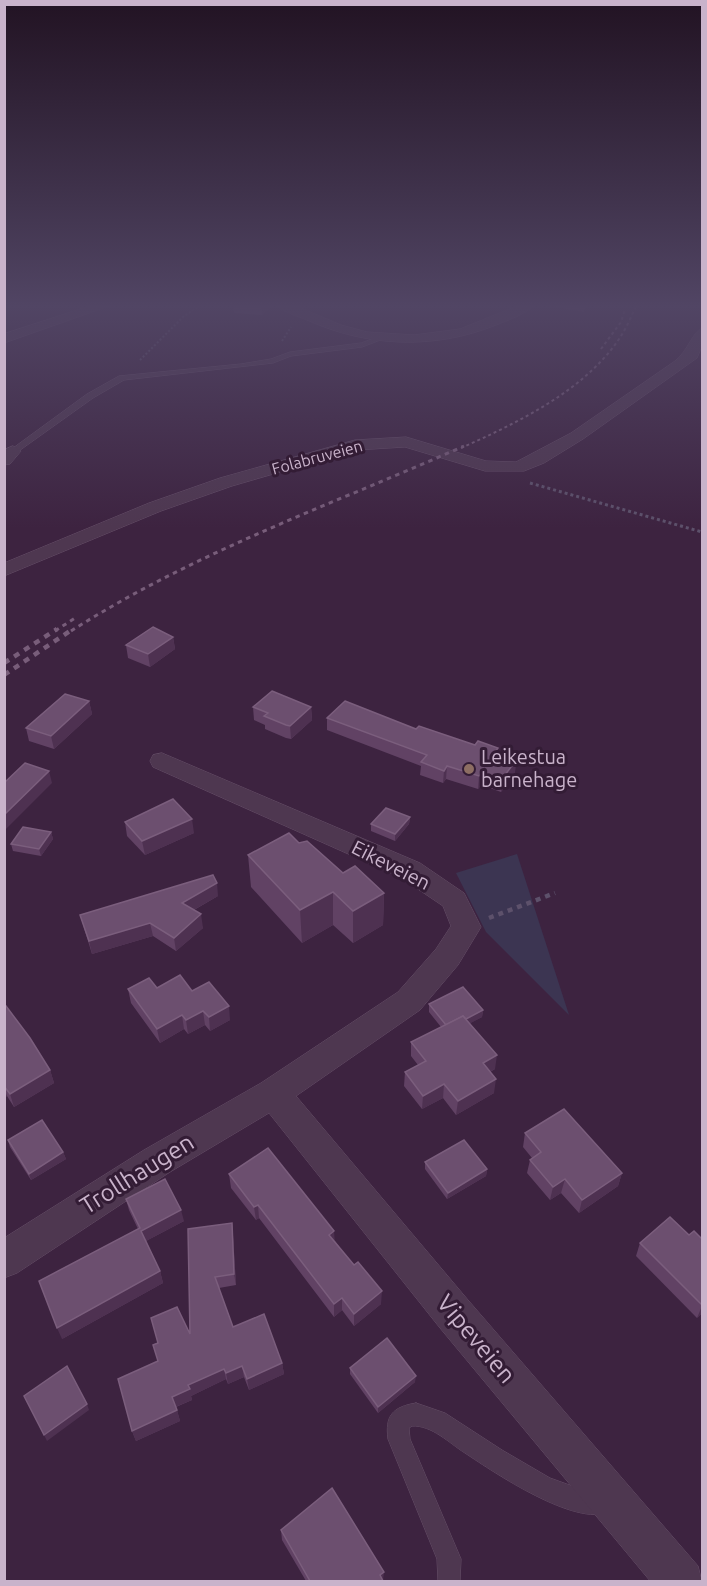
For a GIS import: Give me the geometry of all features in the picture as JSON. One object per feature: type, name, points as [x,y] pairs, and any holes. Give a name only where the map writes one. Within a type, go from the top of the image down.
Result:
[{"type":"street","name":"Folabruveien","points":[[4,570],[165,504],[226,482],[355,445],[406,442],[478,464],[501,468],[529,463],[577,436],[656,380]]},
{"type":"street","name":"Eikeveien","points":[[162,761],[410,870],[454,900],[466,927]]},
{"type":"street","points":[[273,1093],[409,1000],[447,957],[466,927]]},
{"type":"street","name":"Trollhaugen","points":[[4,1260],[147,1167],[273,1093]]},
{"type":"street","name":"Vipeveien","points":[[273,1093],[453,1314],[682,1581]]},
{"type":"lane","points":[[7,455],[90,396],[118,380]]},
{"type":"lane","points":[[449,1578],[449,1559],[399,1440],[397,1424],[405,1416],[417,1413],[437,1421],[553,1492],[593,1505],[616,1502]]},
{"type":"path","points":[[501,468],[511,478],[702,532]]},
{"type":"path","points":[[466,927],[555,893]]},
{"type":"shaded area","points":[[517,854],[569,1015],[486,932],[456,873]]},
{"type":"building","points":[[153,627],[173,637],[148,654],[126,645]]},
{"type":"building","points":[[272,691],[311,707],[290,726],[264,716],[268,713],[253,707]]},
{"type":"building","points":[[65,694],[89,701],[51,736],[26,728]]},
{"type":"building","points":[[345,701],[416,729],[419,726],[475,745],[478,741],[498,748],[495,752],[517,759],[502,779],[482,772],[479,776],[447,766],[444,771],[421,762],[427,755],[327,718]]},
{"type":"building","points":[[25,763],[49,771],[4,815],[4,783]]},
{"type":"building","points":[[173,799],[192,819],[142,841],[125,822]]},
{"type":"building","points":[[386,808],[410,817],[395,834],[371,824]]},
{"type":"building","points":[[23,827],[51,832],[39,849],[11,844]]},
{"type":"building","points":[[289,833],[299,843],[307,841],[343,873],[355,866],[384,893],[353,911],[333,892],[300,910],[248,855]]},
{"type":"building","points":[[213,875],[217,883],[182,903],[201,914],[174,938],[150,923],[89,941],[80,915]]},
{"type":"building","points":[[180,975],[192,991],[209,982],[229,1006],[209,1017],[203,1011],[186,1020],[182,1015],[157,1029],[128,989],[149,978],[157,988]]},
{"type":"building","points":[[463,987],[483,1010],[466,1019],[463,1016],[446,1025],[429,1004]]},
{"type":"building","points":[[6,1006],[50,1070],[10,1094],[4,1086],[4,1007]]},
{"type":"building","points":[[463,1016],[497,1055],[483,1063],[496,1079],[458,1101],[444,1084],[423,1096],[405,1072],[426,1061],[411,1042]]},
{"type":"building","points":[[564,1109],[622,1173],[582,1200],[565,1179],[553,1187],[530,1160],[541,1152],[525,1133]]},
{"type":"building","points":[[42,1120],[63,1152],[29,1174],[8,1140]]},
{"type":"building","points":[[464,1140],[487,1169],[448,1193],[425,1162]]},
{"type":"building","points":[[268,1148],[334,1231],[329,1235],[354,1265],[358,1262],[382,1291],[354,1314],[342,1298],[334,1304],[258,1205],[254,1207],[229,1174]]},
{"type":"building","points":[[165,1179],[181,1210],[141,1231],[160,1271],[57,1328],[39,1281],[140,1228],[126,1199]]},
{"type":"building","points":[[670,1217],[689,1235],[694,1231],[702,1239],[702,1305],[640,1243]]},
{"type":"building","points":[[232,1223],[234,1274],[215,1277],[233,1327],[264,1314],[282,1363],[247,1379],[242,1366],[226,1373],[224,1369],[188,1385],[190,1389],[172,1397],[177,1410],[132,1431],[118,1379],[158,1361],[153,1345],[158,1343],[151,1318],[177,1307],[190,1334],[188,1229]]},
{"type":"building","points":[[387,1338],[416,1376],[378,1407],[350,1368]]},
{"type":"building","points":[[67,1366],[87,1404],[44,1435],[24,1396]]},
{"type":"building","points":[[332,1488],[384,1572],[380,1575],[383,1581],[310,1581],[281,1530]]},
{"type":"railway","points":[[461,448],[548,404],[580,380]]},
{"type":"railway","points":[[71,631],[215,553],[464,446]]},
{"type":"railway","points":[[55,631],[75,618]]},
{"type":"railway","points":[[4,663],[57,629]]},
{"type":"railway","points":[[4,675],[73,629]]},
{"type":"place","name":"Leikestua barnehage","points":[[469,769]]}]
